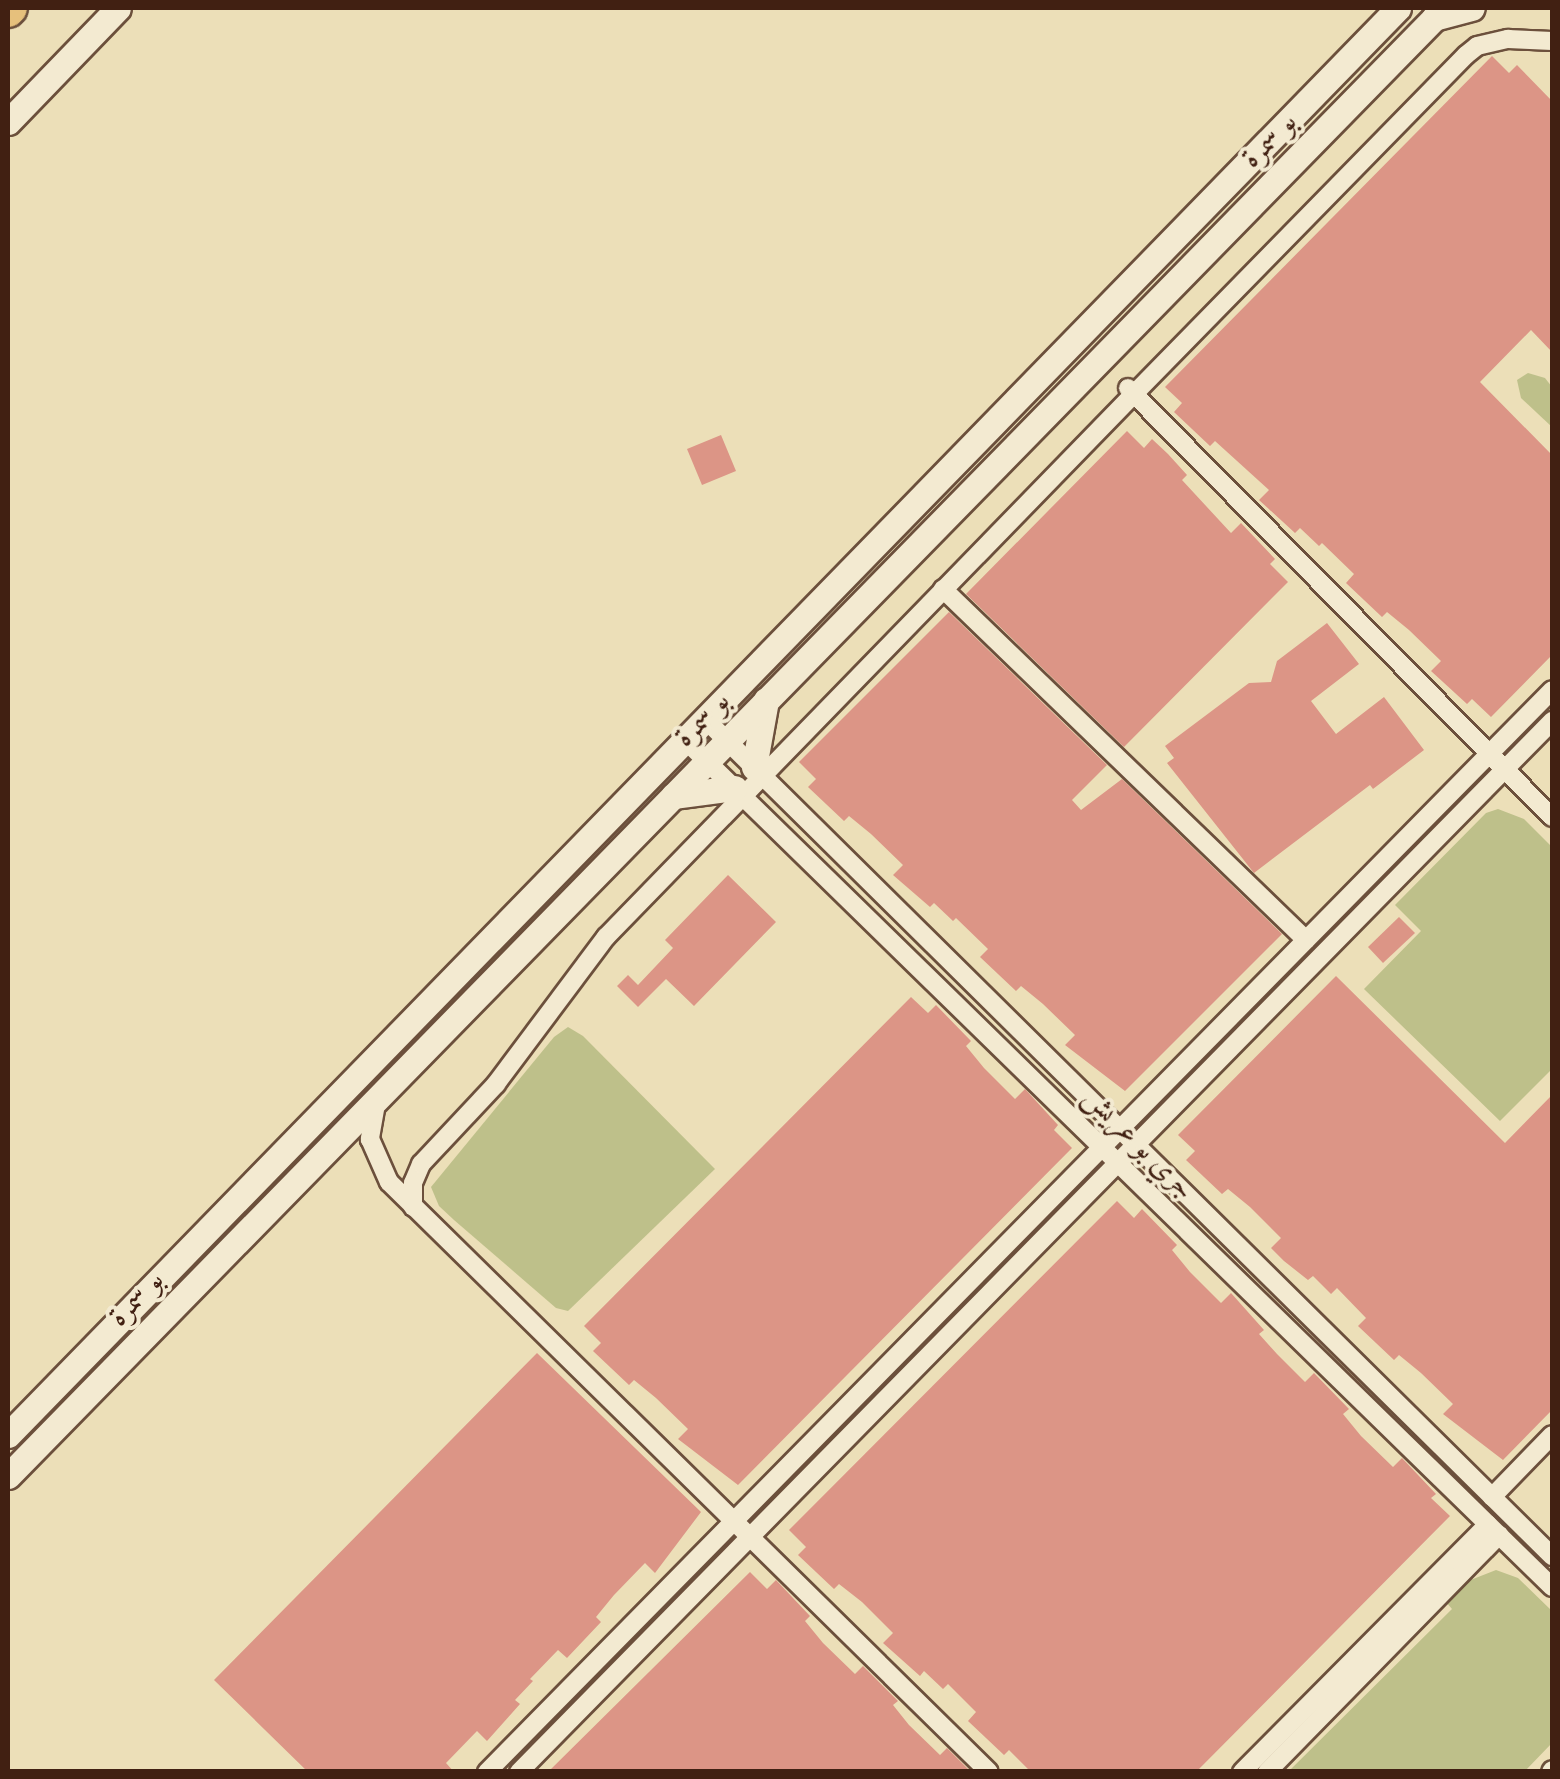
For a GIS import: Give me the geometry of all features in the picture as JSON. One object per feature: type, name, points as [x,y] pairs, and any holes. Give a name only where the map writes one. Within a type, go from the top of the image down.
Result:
[{"type":"street","points":[[8,122],[118,8]]},
{"type":"street","name":"بو سمرة","points":[[8,1434],[1398,8]]},
{"type":"street","points":[[1439,13],[1472,8]]},
{"type":"street","name":"بو سمرة","points":[[8,1476],[1439,13]]},
{"type":"street","points":[[413,1207],[413,1183],[422,1164],[496,1084],[606,937],[758,771],[943,589],[1129,390],[1466,55],[1477,46],[1508,38],[1552,40]]},
{"type":"street","points":[[1129,390],[1552,817]]},
{"type":"street","points":[[943,589],[1306,940]]},
{"type":"street","points":[[487,1772],[1552,690]]},
{"type":"street","points":[[758,771],[766,700]]},
{"type":"street","name":"جري بو عريش","points":[[705,719],[1552,1556]]},
{"type":"street","points":[[519,1772],[1552,722]]},
{"type":"street","name":"جري بو عريش","points":[[685,740],[1552,1587]]},
{"type":"street","points":[[673,796],[738,792]]},
{"type":"street","points":[[377,1101],[370,1139],[388,1182],[989,1772]]},
{"type":"street","points":[[1492,1497],[1552,1435]]},
{"type":"street","points":[[1242,1772],[1494,1530]]},
{"type":"street","points":[[1267,1772],[1494,1530]]},
{"type":"green space","points":[[1528,373],[1545,378],[1552,387],[1552,427],[1521,398],[1517,380]]},
{"type":"green space","points":[[1498,809],[1524,819],[1552,847],[1552,1069],[1500,1121],[1364,989],[1421,931],[1395,905],[1486,813]]},
{"type":"green space","points":[[568,1027],[583,1036],[715,1169],[568,1311],[556,1308],[454,1220],[439,1206],[431,1187],[554,1037]]},
{"type":"green space","points":[[1496,1570],[1518,1578],[1552,1611],[1552,1743],[1525,1771],[1289,1771],[1452,1609],[1446,1602],[1468,1581]]},
{"type":"building","points":[[1492,56],[1509,73],[1517,65],[1552,101],[1552,352],[1531,330],[1480,382],[1552,455],[1552,655],[1491,717],[1472,699],[1467,704],[1431,671],[1441,661],[1409,630],[1387,612],[1382,617],[1346,583],[1354,574],[1322,543],[1319,546],[1300,528],[1295,533],[1259,500],[1269,490],[1215,441],[1210,446],[1174,412],[1182,403],[1165,387]]},
{"type":"building","points":[[1127,431],[1144,448],[1152,439],[1168,454],[1187,475],[1182,480],[1231,533],[1241,523],[1275,559],[1270,564],[1288,582],[1124,747],[966,594]]},
{"type":"building","points":[[721,435],[736,471],[702,485],[687,449]]},
{"type":"building","points":[[949,612],[1107,765],[1072,800],[1081,810],[1122,779],[1282,934],[1125,1091],[1065,1045],[1075,1035],[1043,1004],[1021,986],[1016,991],[980,957],[988,949],[956,918],[953,921],[934,903],[930,907],[893,875],[903,865],[871,834],[849,816],[844,821],[808,787],[816,779],[799,762]]},
{"type":"building","points":[[1327,623],[1359,664],[1311,701],[1336,734],[1384,697],[1424,750],[1373,789],[1370,785],[1254,873],[1167,763],[1174,758],[1165,746],[1249,683],[1271,682],[1277,661]]},
{"type":"building","points":[[728,875],[776,922],[694,1006],[666,979],[638,1007],[617,986],[628,975],[638,985],[673,948],[665,940]]},
{"type":"building","points":[[1399,917],[1415,933],[1383,963],[1368,947]]},
{"type":"building","points":[[1336,976],[1505,1143],[1552,1095],[1552,1410],[1503,1460],[1443,1414],[1453,1404],[1421,1373],[1399,1355],[1394,1360],[1358,1326],[1366,1318],[1337,1288],[1331,1294],[1313,1276],[1308,1280],[1284,1261],[1271,1248],[1281,1238],[1250,1207],[1228,1189],[1222,1194],[1186,1160],[1195,1151],[1178,1135]]},
{"type":"building","points":[[911,997],[928,1013],[936,1005],[971,1041],[966,1046],[984,1068],[1015,1099],[1025,1089],[1058,1125],[1054,1130],[1072,1148],[738,1485],[678,1439],[688,1429],[656,1398],[634,1380],[629,1385],[593,1351],[601,1343],[584,1326]]},
{"type":"building","points":[[1117,1201],[1134,1218],[1142,1209],[1177,1245],[1172,1250],[1190,1272],[1221,1303],[1231,1293],[1264,1330],[1259,1334],[1277,1354],[1305,1382],[1314,1373],[1349,1409],[1343,1414],[1361,1436],[1393,1467],[1402,1458],[1436,1494],[1431,1498],[1450,1516],[1196,1772],[1031,1772],[1009,1750],[1004,1755],[968,1721],[976,1712],[948,1684],[943,1689],[924,1671],[920,1676],[883,1643],[893,1633],[862,1602],[839,1584],[834,1589],[798,1555],[806,1547],[789,1530]]},
{"type":"building","points":[[537,1353],[701,1512],[655,1573],[645,1563],[614,1595],[596,1617],[601,1622],[567,1658],[558,1650],[530,1679],[533,1681],[515,1700],[520,1704],[487,1741],[477,1731],[446,1763],[454,1772],[308,1772],[214,1680]]},
{"type":"building","points":[[750,1572],[767,1589],[776,1580],[810,1616],[805,1621],[823,1643],[855,1674],[863,1666],[898,1701],[893,1705],[909,1725],[940,1755],[947,1748],[971,1772],[548,1772]]}]
